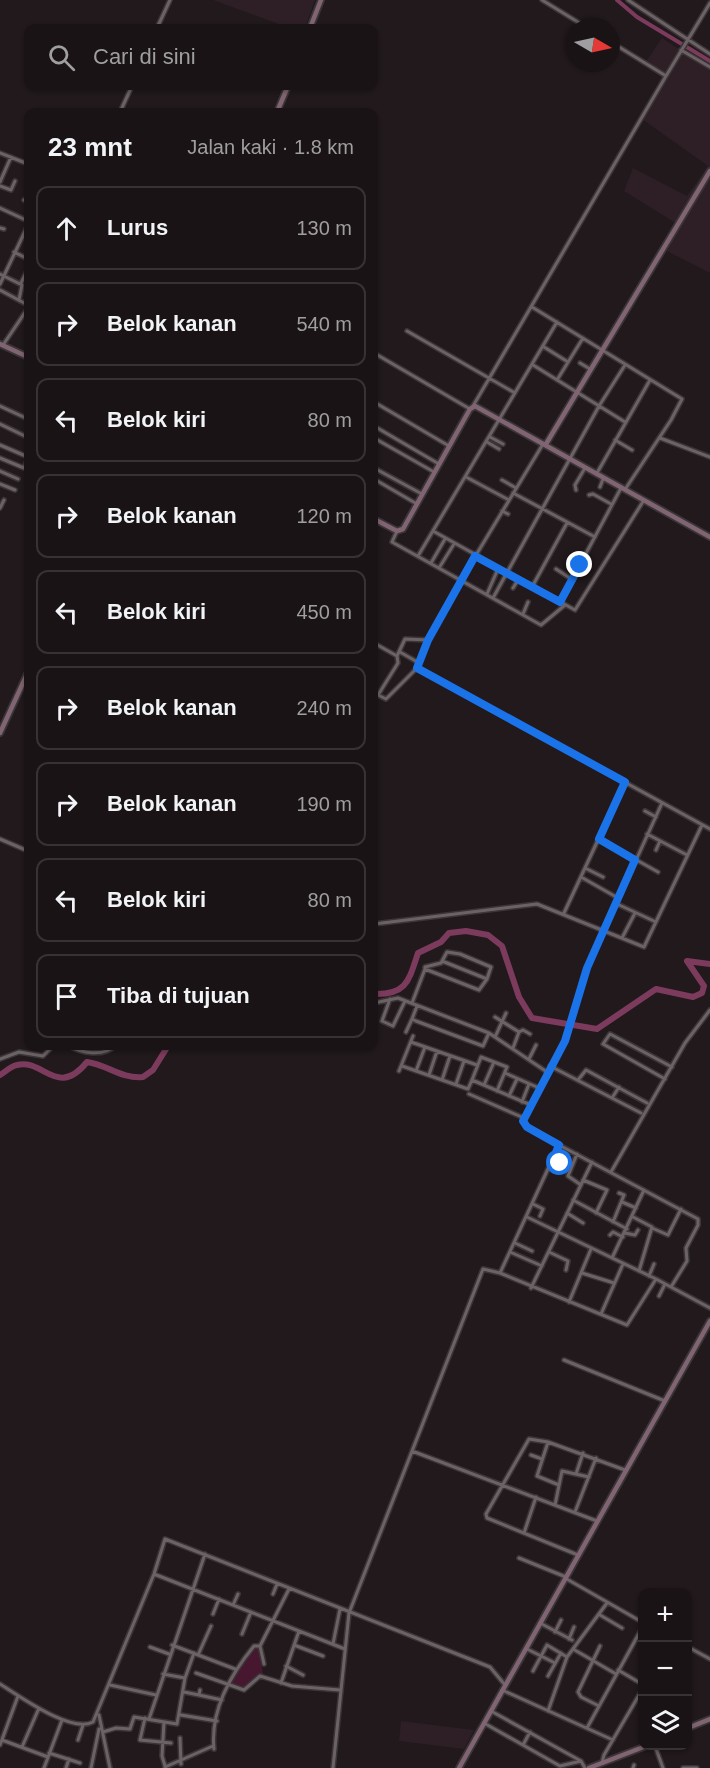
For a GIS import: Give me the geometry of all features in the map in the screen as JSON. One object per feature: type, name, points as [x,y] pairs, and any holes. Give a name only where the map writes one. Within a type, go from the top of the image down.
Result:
[{"type":"main road","points":[[312,24],[321,0]]},
{"type":"main road","points":[[279,108],[286,90]]},
{"type":"main road","points":[[545,443],[710,171]]},
{"type":"main road","points":[[1,345],[24,355]]},
{"type":"main road","points":[[378,521],[397,531],[403,529],[472,408],[500,419],[545,443],[710,537]]},
{"type":"main road","points":[[0,733],[24,681]]},
{"type":"main road","points":[[459,1768],[710,1321]]},
{"type":"main road","points":[[692,1726],[710,1719]]},
{"type":"main road","points":[[587,1768],[638,1749]]},
{"type":"street","points":[[159,24],[170,0]]},
{"type":"street","points":[[542,0],[571,18]]},
{"type":"street","points":[[628,0],[710,54]]},
{"type":"street","points":[[378,355],[472,408],[710,3]]},
{"type":"street","points":[[620,48],[666,76]]},
{"type":"street","points":[[682,49],[710,67]]},
{"type":"street","points":[[122,108],[130,90]]},
{"type":"street","points":[[0,153],[24,163]]},
{"type":"street","points":[[11,157],[0,184],[11,190],[15,181]]},
{"type":"street","points":[[0,208],[24,221]]},
{"type":"street","points":[[0,284],[1,275],[23,236]]},
{"type":"street","points":[[14,252],[24,257]]},
{"type":"street","points":[[1,275],[21,284]]},
{"type":"street","points":[[19,300],[24,278]]},
{"type":"street","points":[[0,290],[24,304]]},
{"type":"street","points":[[532,307],[682,400],[660,438],[612,504],[560,602]]},
{"type":"street","points":[[1,345],[24,313]]},
{"type":"street","points":[[418,556],[557,322]]},
{"type":"street","points":[[407,331],[515,393]]},
{"type":"street","points":[[557,380],[583,338]]},
{"type":"street","points":[[544,347],[568,362]]},
{"type":"street","points":[[580,363],[590,369]]},
{"type":"street","points":[[533,365],[625,423]]},
{"type":"street","points":[[493,598],[572,459],[599,406],[625,365]]},
{"type":"street","points":[[597,473],[650,380]]},
{"type":"street","points":[[378,404],[449,446]]},
{"type":"street","points":[[0,406],[24,416]]},
{"type":"street","points":[[0,424],[24,436]]},
{"type":"street","points":[[378,428],[439,464]]},
{"type":"street","points":[[490,437],[503,444]]},
{"type":"street","points":[[660,438],[710,457]]},
{"type":"street","points":[[378,440],[434,472]]},
{"type":"street","points":[[615,440],[632,450]]},
{"type":"street","points":[[487,442],[499,449]]},
{"type":"street","points":[[428,640],[406,638],[397,656],[398,662],[379,693],[380,696],[386,698],[417,668],[428,640],[461,580],[545,443]]},
{"type":"street","points":[[0,445],[24,456]]},
{"type":"street","points":[[0,458],[24,468]]},
{"type":"street","points":[[576,490],[574,485],[586,466]]},
{"type":"street","points":[[378,470],[422,495]]},
{"type":"street","points":[[0,471],[18,479]]},
{"type":"street","points":[[466,477],[509,500]]},
{"type":"street","points":[[600,488],[604,477]]},
{"type":"street","points":[[502,480],[516,488]]},
{"type":"street","points":[[378,481],[417,504]]},
{"type":"street","points":[[0,484],[15,490]]},
{"type":"street","points":[[399,493],[404,484]]},
{"type":"street","points":[[513,493],[595,537]]},
{"type":"street","points":[[590,495],[593,494],[612,504]]},
{"type":"street","points":[[0,508],[4,500]]},
{"type":"street","points":[[433,531],[518,580],[565,605],[576,608],[644,500]]},
{"type":"street","points":[[502,511],[508,514]]},
{"type":"street","points":[[532,587],[567,524]]},
{"type":"street","points":[[397,531],[392,542],[541,625],[565,605]]},
{"type":"street","points":[[431,563],[445,539]]},
{"type":"street","points":[[439,568],[454,544]]},
{"type":"street","points":[[487,595],[498,569]]},
{"type":"street","points":[[556,569],[573,580]]},
{"type":"street","points":[[513,588],[518,580]]},
{"type":"street","points":[[523,614],[528,602]]},
{"type":"street","points":[[378,645],[397,656]]},
{"type":"street","points":[[400,651],[419,663]]},
{"type":"street","points":[[417,668],[710,829]]},
{"type":"street","points":[[564,913],[625,782]]},
{"type":"street","points":[[662,803],[584,976],[565,1041],[524,1118],[525,1125],[559,1145],[696,1218],[699,1222],[686,1248],[687,1261],[671,1287]]},
{"type":"street","points":[[645,811],[656,816]]},
{"type":"street","points":[[378,923],[532,904],[564,913],[644,947],[702,825]]},
{"type":"street","points":[[647,834],[687,855]]},
{"type":"street","points":[[0,839],[24,849]]},
{"type":"street","points":[[599,839],[658,872]]},
{"type":"street","points":[[656,850],[660,842]]},
{"type":"street","points":[[585,868],[603,877]]},
{"type":"street","points":[[581,877],[618,898]]},
{"type":"street","points":[[615,903],[656,922]]},
{"type":"street","points":[[622,938],[635,913]]},
{"type":"street","points":[[412,1003],[424,969],[442,961],[447,952],[490,965],[487,979],[479,990],[424,969]]},
{"type":"street","points":[[442,961],[487,979]]},
{"type":"street","points":[[390,999],[382,1022],[393,1026],[405,1001]]},
{"type":"street","points":[[378,1002],[390,999],[405,1001],[489,1033],[547,1072]]},
{"type":"street","points":[[406,1032],[417,1006]]},
{"type":"street","points":[[611,1172],[694,1030],[710,1010]]},
{"type":"street","points":[[495,1037],[506,1012]]},
{"type":"street","points":[[495,1017],[519,1032],[523,1030],[530,1034]]},
{"type":"street","points":[[412,1019],[483,1046],[489,1033]]},
{"type":"street","points":[[513,1048],[519,1032]]},
{"type":"street","points":[[665,1079],[603,1044],[610,1034],[672,1067]]},
{"type":"street","points":[[399,1071],[413,1036]]},
{"type":"street","points":[[411,1042],[478,1066]]},
{"type":"street","points":[[529,1059],[536,1045]]},
{"type":"street","points":[[416,1071],[425,1047]]},
{"type":"street","points":[[0,1059],[19,1052],[43,1056],[49,1050]]},
{"type":"street","points":[[78,1050],[84,1053],[104,1050]]},
{"type":"street","points":[[429,1075],[437,1051]]},
{"type":"street","points":[[442,1080],[450,1056]]},
{"type":"street","points":[[402,1066],[468,1089],[482,1057],[507,1067],[496,1091]]},
{"type":"street","points":[[456,1084],[464,1061]]},
{"type":"street","points":[[484,1086],[494,1062]]},
{"type":"street","points":[[550,1066],[641,1113]]},
{"type":"street","points":[[578,1080],[585,1070],[647,1103]]},
{"type":"street","points":[[504,1073],[539,1088]]},
{"type":"street","points":[[509,1096],[517,1079]]},
{"type":"street","points":[[472,1080],[531,1105]]},
{"type":"street","points":[[522,1101],[529,1084]]},
{"type":"street","points":[[612,1098],[619,1088]]},
{"type":"street","points":[[469,1094],[524,1118]]},
{"type":"street","points":[[500,1273],[559,1145]]},
{"type":"street","points":[[577,1154],[568,1176],[607,1190],[596,1213]]},
{"type":"street","points":[[553,1160],[560,1163],[559,1168]]},
{"type":"street","points":[[531,1288],[592,1162]]},
{"type":"street","points":[[612,1258],[644,1190]]},
{"type":"street","points":[[613,1222],[624,1195],[619,1192]]},
{"type":"street","points":[[573,1200],[613,1222],[625,1233]]},
{"type":"street","points":[[622,1202],[636,1208]]},
{"type":"street","points":[[533,1204],[543,1209],[540,1216]]},
{"type":"street","points":[[633,1217],[668,1235],[681,1209]]},
{"type":"street","points":[[567,1214],[583,1223]]},
{"type":"street","points":[[527,1217],[650,1276],[710,1308]]},
{"type":"street","points":[[639,1271],[652,1228]]},
{"type":"street","points":[[610,1235],[613,1232],[635,1235],[638,1230]]},
{"type":"street","points":[[514,1242],[532,1251]]},
{"type":"street","points":[[569,1302],[591,1249]]},
{"type":"street","points":[[510,1252],[542,1266]]},
{"type":"street","points":[[549,1252],[568,1261],[566,1270]]},
{"type":"street","points":[[601,1315],[623,1264]]},
{"type":"street","points":[[650,1276],[654,1264]]},
{"type":"street","points":[[333,1768],[349,1612],[483,1269],[500,1273],[531,1288],[629,1324],[656,1279]]},
{"type":"street","points":[[581,1273],[614,1283]]},
{"type":"street","points":[[659,1296],[666,1284]]},
{"type":"street","points":[[564,1360],[665,1401]]},
{"type":"street","points":[[578,1555],[485,1516],[529,1440],[548,1442],[625,1470]]},
{"type":"street","points":[[548,1442],[537,1477],[558,1485]]},
{"type":"street","points":[[412,1451],[597,1521]]},
{"type":"street","points":[[576,1474],[583,1453]]},
{"type":"street","points":[[531,1455],[542,1460]]},
{"type":"street","points":[[574,1512],[597,1458]]},
{"type":"street","points":[[555,1505],[562,1471],[589,1477]]},
{"type":"street","points":[[524,1533],[536,1497]]},
{"type":"street","points":[[88,1725],[99,1715],[154,1574],[165,1539],[490,1667],[504,1687],[548,1711],[613,1740]]},
{"type":"street","points":[[171,1743],[140,1740],[205,1554]]},
{"type":"street","points":[[519,1558],[566,1577],[638,1620]]},
{"type":"street","points":[[154,1574],[345,1649]]},
{"type":"street","points":[[273,1594],[277,1584]]},
{"type":"street","points":[[264,1664],[260,1646],[289,1589]]},
{"type":"street","points":[[233,1605],[238,1594]]},
{"type":"street","points":[[213,1614],[219,1599]]},
{"type":"street","points":[[548,1711],[567,1656],[607,1603]]},
{"type":"street","points":[[333,1644],[340,1609]]},
{"type":"street","points":[[242,1634],[251,1612]]},
{"type":"street","points":[[599,1615],[622,1628]]},
{"type":"street","points":[[555,1632],[561,1620]]},
{"type":"street","points":[[540,1623],[571,1639],[574,1627]]},
{"type":"street","points":[[0,1684],[62,1720],[101,1730],[130,1729],[133,1717],[177,1724],[185,1678],[211,1626]]},
{"type":"street","points":[[281,1683],[299,1631]]},
{"type":"street","points":[[587,1728],[638,1635]]},
{"type":"street","points":[[172,1645],[235,1669]]},
{"type":"street","points":[[294,1645],[323,1656]]},
{"type":"street","points":[[533,1671],[547,1645],[567,1656]]},
{"type":"street","points":[[164,1722],[162,1743],[166,1768],[213,1748],[217,1721],[227,1685],[235,1669],[254,1646],[260,1646]]},
{"type":"street","points":[[599,1706],[578,1694],[600,1646]]},
{"type":"street","points":[[150,1647],[170,1654]]},
{"type":"street","points":[[525,1648],[555,1663]]},
{"type":"street","points":[[573,1649],[616,1674]]},
{"type":"street","points":[[692,1650],[710,1659]]},
{"type":"street","points":[[548,1676],[561,1653]]},
{"type":"street","points":[[286,1666],[303,1675]]},
{"type":"street","points":[[618,1670],[638,1682]]},
{"type":"street","points":[[196,1673],[244,1690],[260,1676],[296,1687],[341,1690]]},
{"type":"street","points":[[163,1674],[185,1678]]},
{"type":"street","points":[[110,1685],[156,1695]]},
{"type":"street","points":[[199,1695],[200,1690]]},
{"type":"street","points":[[184,1692],[222,1700]]},
{"type":"street","points":[[0,1745],[18,1696]]},
{"type":"street","points":[[602,1763],[604,1755],[639,1696]]},
{"type":"street","points":[[22,1747],[39,1708]]},
{"type":"street","points":[[490,1711],[580,1761],[587,1768]]},
{"type":"street","points":[[99,1715],[110,1768]]},
{"type":"street","points":[[180,1715],[217,1721]]},
{"type":"street","points":[[44,1768],[62,1720]]},
{"type":"street","points":[[484,1722],[560,1766],[580,1761]]},
{"type":"street","points":[[78,1740],[83,1725]]},
{"type":"street","points":[[91,1768],[101,1730]]},
{"type":"street","points":[[523,1745],[530,1732]]},
{"type":"street","points":[[180,1738],[180,1762]]},
{"type":"street","points":[[1,1739],[80,1763]]},
{"type":"street","points":[[656,1750],[663,1768]]},
{"type":"street","points":[[66,1768],[69,1760]]},
{"type":"street","points":[[683,1768],[686,1766],[697,1768]]},
{"type":"shaded area","points":[[213,0],[315,0],[306,24],[279,24]]},
{"type":"shaded area","points":[[662,38],[710,70],[710,273],[661,248],[677,224],[624,191],[633,168],[687,196],[708,166],[642,119],[666,76],[645,63]]},
{"type":"shaded area","points":[[256,1647],[259,1648],[263,1674],[244,1689],[229,1685],[243,1661]]},
{"type":"shaded area","points":[[401,1721],[474,1730],[464,1749],[399,1741]]},
{"type":"waterway","points":[[617,0],[637,17],[710,61]]},
{"type":"waterway","points":[[378,994],[394,992],[405,984],[418,953],[441,942],[449,933],[466,931],[488,935],[502,946],[519,997],[532,1018],[597,1029],[656,989],[693,997],[702,993],[704,986],[687,961],[710,964]]},
{"type":"waterway","points":[[0,1075],[10,1068],[26,1064],[50,1075],[67,1077],[87,1062],[128,1076],[143,1077],[153,1070],[166,1050]]},
{"type":"route","points":[[560,1163],[553,1160],[559,1145],[527,1127],[523,1121],[565,1041],[587,968],[635,860],[599,839],[625,782],[417,668],[428,640],[475,556],[560,602],[580,565]]}]
